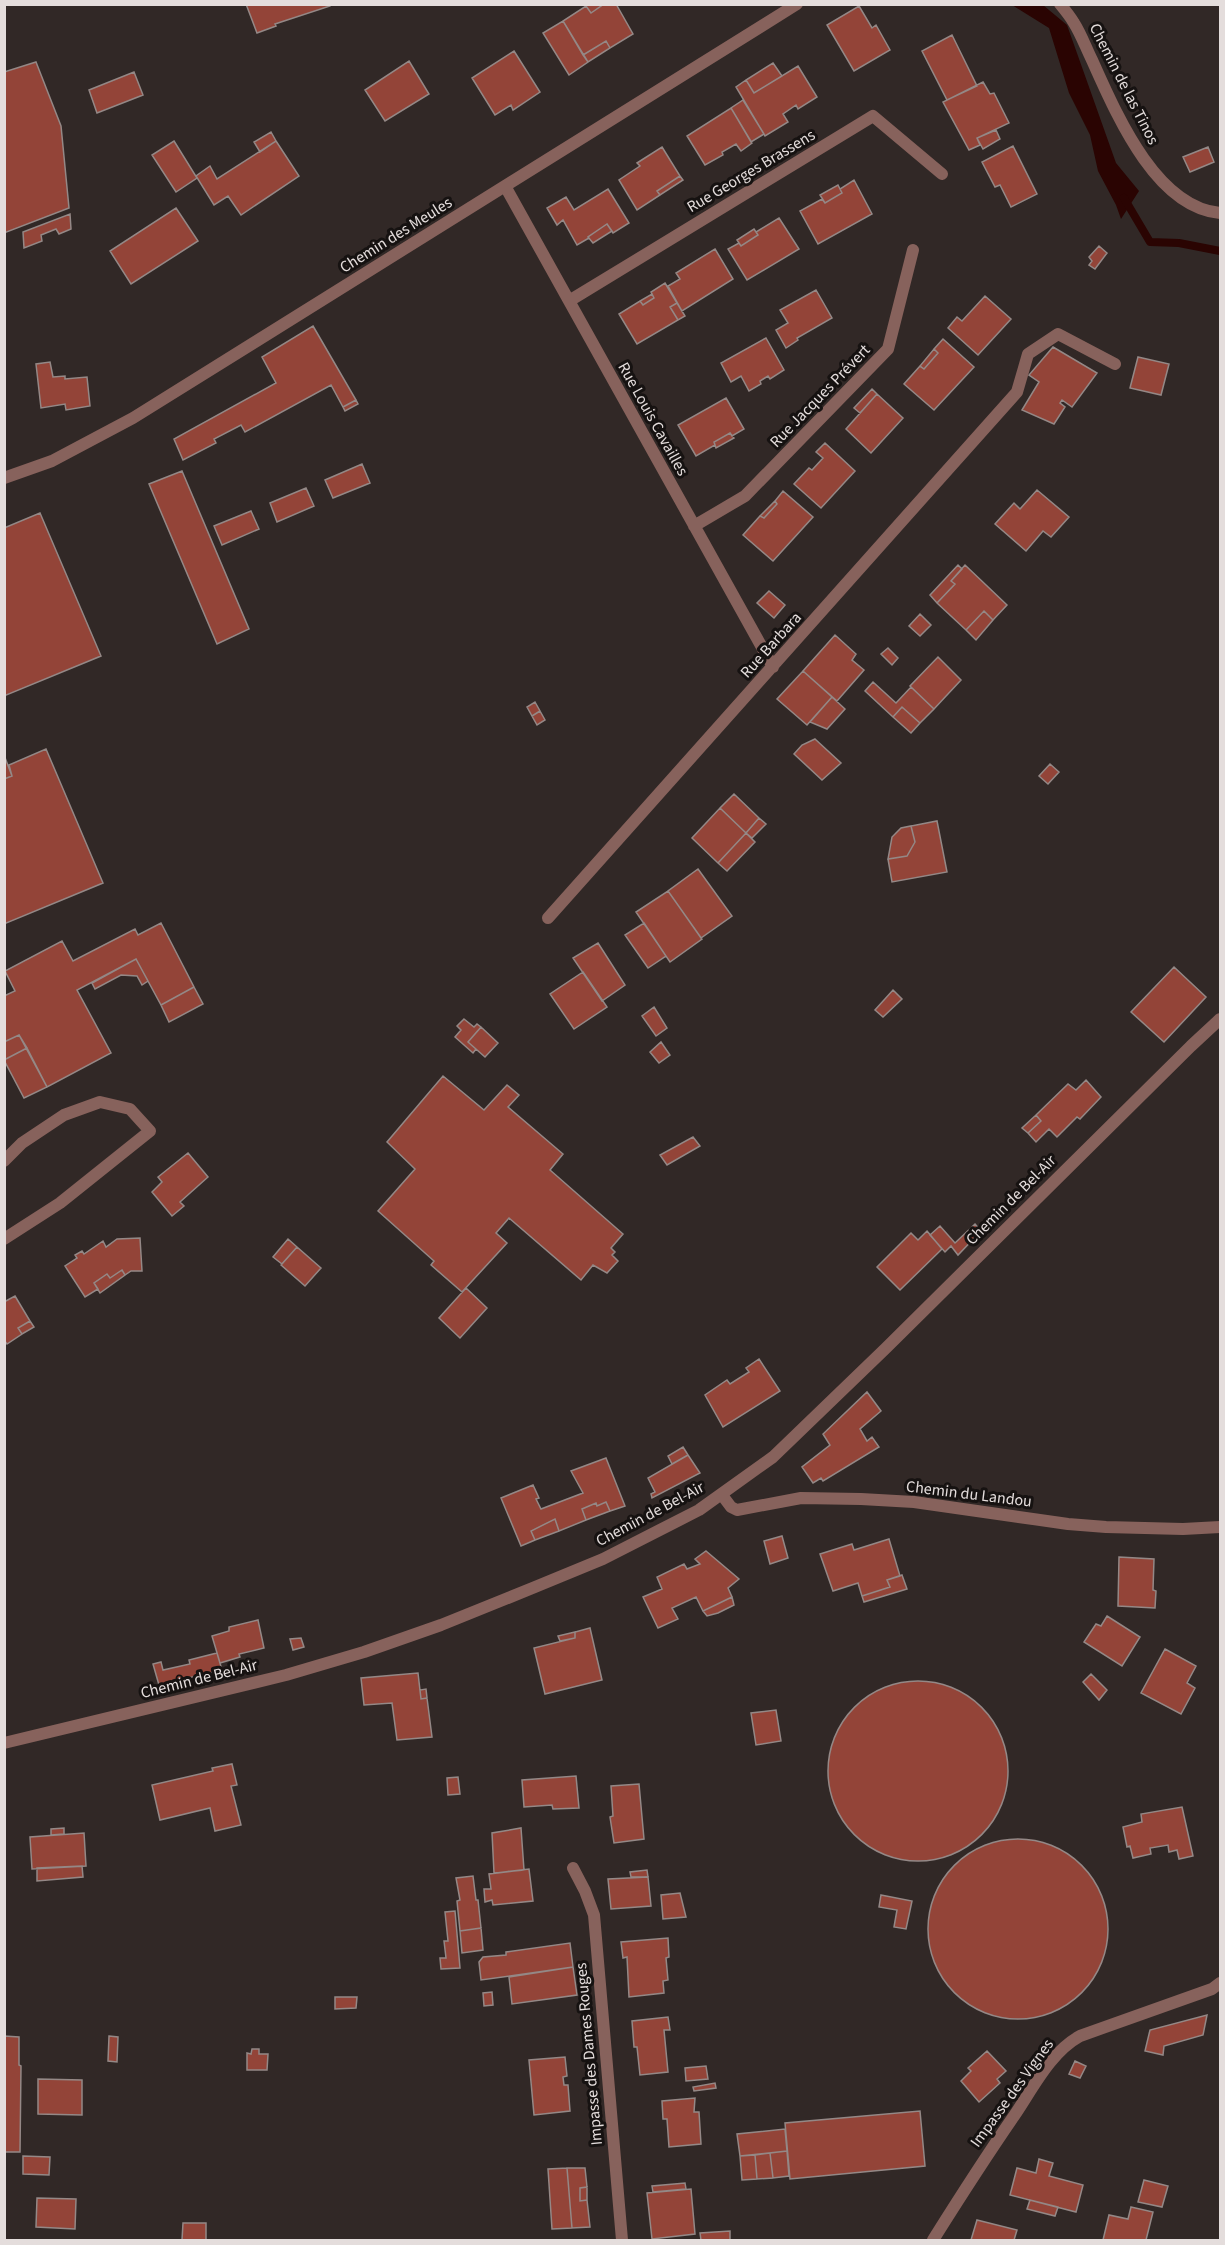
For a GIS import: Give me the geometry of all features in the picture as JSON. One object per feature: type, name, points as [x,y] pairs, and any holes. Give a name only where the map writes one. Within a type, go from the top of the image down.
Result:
[{"type":"street","name":"Chemin des Meules","points":[[4,478],[52,461],[133,418],[798,4]]},
{"type":"street","name":"Chemin de las Tinos","points":[[1060,4],[1074,23],[1128,135],[1145,161],[1168,187],[1181,197],[1210,212],[1221,213]]},
{"type":"street","name":"Rue Georges Brassens","points":[[569,301],[873,116],[942,174]]},
{"type":"street","name":"Rue Louis Cavailles","points":[[506,186],[773,667]]},
{"type":"street","name":"Rue Jacques Prévert","points":[[694,526],[745,496],[888,349],[913,250]]},
{"type":"street","name":"Rue Barbara","points":[[548,918],[1017,392],[1028,354],[1058,334],[1115,364]]},
{"type":"street","name":"Chemin de Bel-Air","points":[[4,1743],[286,1675],[364,1652],[430,1629],[603,1559],[667,1527],[722,1495],[773,1457],[1221,1019]]},
{"type":"street","points":[[4,1161],[22,1143],[64,1115],[100,1102],[130,1109],[150,1131],[60,1203],[4,1239]]},
{"type":"street","name":"Chemin du Landou","points":[[722,1495],[731,1507],[737,1510],[801,1498],[861,1499],[914,1502],[1059,1523],[1106,1527],[1183,1529],[1221,1527]]},
{"type":"street","name":"Impasse des Dames Rouges","points":[[573,1868],[594,1915],[622,2241]]},
{"type":"street","name":"Impasse des Vignes","points":[[933,2241],[988,2154],[1039,2079],[1065,2046],[1080,2036],[1212,1989],[1221,1983]]},
{"type":"shaded area","points":[[1012,5],[1043,5],[1067,25],[1116,163],[1139,191],[1121,219],[1098,171],[1090,135],[1069,93],[1049,28]]},
{"type":"building","points":[[246,4],[330,4],[330,6],[275,24],[276,26],[257,33]]},
{"type":"building","points":[[604,4],[591,13],[586,6]]},
{"type":"building","points":[[604,4],[616,4],[633,34],[610,48],[606,41],[583,55],[563,21],[586,6],[591,13]]},
{"type":"building","points":[[859,6],[872,28],[876,25],[890,50],[854,71],[827,25]]},
{"type":"building","points":[[563,21],[588,62],[569,75],[543,33]]},
{"type":"building","points":[[952,35],[977,86],[947,100],[922,51]]},
{"type":"building","points":[[606,41],[610,48],[588,62],[583,55]]},
{"type":"building","points":[[514,51],[540,92],[513,110],[511,105],[495,115],[472,78]]},
{"type":"building","points":[[409,61],[429,94],[385,121],[365,90]]},
{"type":"building","points":[[36,62],[61,126],[69,208],[4,233],[4,72]]},
{"type":"building","points":[[773,63],[782,76],[754,93],[746,80]]},
{"type":"building","points":[[798,66],[817,97],[798,109],[796,105],[783,114],[788,122],[765,136],[736,87],[746,80],[754,93]]},
{"type":"building","points":[[134,72],[143,95],[97,113],[89,90]]},
{"type":"building","points":[[983,82],[990,94],[994,93],[1009,123],[977,138],[980,145],[969,150],[943,102]]},
{"type":"building","points":[[743,100],[764,134],[751,142],[731,108]]},
{"type":"building","points":[[731,108],[752,143],[741,151],[736,144],[722,152],[723,155],[705,165],[687,136]]},
{"type":"building","points":[[996,130],[1000,139],[983,149],[977,138]]},
{"type":"building","points":[[271,132],[276,141],[260,152],[254,142]]},
{"type":"building","points":[[174,141],[197,178],[176,192],[152,155]]},
{"type":"building","points":[[276,141],[299,176],[241,215],[228,196],[214,205],[196,176],[210,166],[217,179]]},
{"type":"building","points":[[1013,146],[1037,194],[1011,207],[1000,185],[995,187],[982,162]]},
{"type":"building","points":[[662,147],[680,176],[657,191],[660,195],[637,210],[619,180],[640,166],[637,163]]},
{"type":"building","points":[[1208,147],[1214,162],[1190,172],[1183,157]]},
{"type":"building","points":[[680,176],[683,180],[660,195],[657,191]]},
{"type":"building","points":[[854,180],[872,214],[818,244],[800,211],[822,199],[825,203],[842,193],[840,189]]},
{"type":"building","points":[[838,185],[842,193],[825,203],[820,195]]},
{"type":"building","points":[[608,189],[629,223],[613,233],[607,224],[577,245],[563,220],[557,225],[547,208],[566,197],[574,210]]},
{"type":"building","points":[[176,208],[198,241],[131,284],[110,251]]},
{"type":"building","points":[[70,214],[71,229],[59,234],[56,229],[41,235],[42,241],[24,248],[23,232]]},
{"type":"building","points":[[779,218],[799,249],[747,280],[728,249],[739,243],[741,246],[758,235],[756,232]]},
{"type":"building","points":[[607,224],[612,231],[593,243],[588,237]]},
{"type":"building","points":[[754,229],[758,235],[741,246],[737,240]]},
{"type":"building","points":[[1099,246],[1107,253],[1095,269],[1089,265],[1092,261],[1089,257]]},
{"type":"building","points":[[715,249],[733,279],[682,311],[668,286],[680,279],[676,273]]},
{"type":"building","points":[[665,283],[677,303],[670,307],[678,320],[637,344],[619,314],[640,301],[643,305],[654,298],[651,292]]},
{"type":"building","points":[[816,290],[832,318],[797,338],[798,340],[786,348],[776,330],[788,323],[780,310]]},
{"type":"building","points":[[652,294],[654,298],[643,305],[640,301]]},
{"type":"building","points":[[985,296],[1011,319],[978,355],[948,328],[957,317],[962,321]]},
{"type":"building","points":[[677,303],[685,316],[678,320],[670,307]]},
{"type":"building","points":[[313,326],[356,400],[343,407],[331,385],[245,432],[241,425],[214,439],[216,443],[183,460],[174,439],[276,383],[262,357]]},
{"type":"building","points":[[766,338],[784,370],[770,379],[768,376],[760,381],[761,384],[749,391],[741,376],[731,382],[721,363]]},
{"type":"building","points":[[943,339],[974,367],[934,410],[904,384],[920,366],[924,369],[938,353],[934,349]]},
{"type":"building","points":[[1053,347],[1097,373],[1072,407],[1062,400],[1060,403],[1065,407],[1054,424],[1022,410],[1039,382],[1029,375]]},
{"type":"building","points":[[934,349],[938,353],[924,369],[920,366]]},
{"type":"building","points":[[1138,357],[1169,364],[1161,395],[1130,388]]},
{"type":"building","points":[[50,362],[53,377],[65,376],[65,379],[87,377],[90,406],[66,410],[65,404],[41,408],[36,364]]},
{"type":"building","points":[[872,389],[877,394],[860,413],[854,408]]},
{"type":"building","points":[[877,394],[903,418],[871,453],[846,429]]},
{"type":"building","points":[[726,398],[744,429],[732,436],[730,433],[714,442],[715,445],[696,456],[678,425]]},
{"type":"building","points":[[356,400],[358,404],[345,411],[343,407]]},
{"type":"building","points":[[730,433],[734,438],[716,448],[714,442]]},
{"type":"building","points":[[825,443],[855,471],[821,508],[794,484],[809,468],[812,470],[823,458],[816,452]]},
{"type":"building","points":[[362,464],[370,483],[333,498],[325,480]]},
{"type":"building","points":[[182,471],[249,629],[217,644],[149,484]]},
{"type":"building","points":[[306,488],[314,506],[277,522],[270,503]]},
{"type":"building","points":[[1037,490],[1069,517],[1051,537],[1043,531],[1026,551],[995,524],[1014,503],[1020,509]]},
{"type":"building","points":[[783,491],[813,517],[773,561],[743,535],[760,516],[764,518],[777,504],[775,501]]},
{"type":"building","points":[[775,501],[777,504],[764,518],[760,516]]},
{"type":"building","points":[[251,511],[259,529],[222,545],[214,526]]},
{"type":"building","points":[[40,513],[101,656],[4,696],[4,528]]},
{"type":"building","points":[[958,565],[962,569],[951,581],[955,584],[937,603],[930,595]]},
{"type":"building","points":[[965,565],[1007,605],[993,620],[984,611],[966,630],[937,603],[955,584],[951,581]]},
{"type":"building","points":[[769,591],[785,605],[774,618],[757,603]]},
{"type":"building","points":[[984,611],[993,620],[976,640],[966,630]]},
{"type":"building","points":[[920,614],[931,625],[920,636],[909,626]]},
{"type":"building","points":[[835,635],[856,654],[852,660],[864,670],[837,701],[803,671]]},
{"type":"building","points":[[888,648],[898,658],[892,665],[881,654]]},
{"type":"building","points":[[938,657],[961,680],[934,709],[910,686]]},
{"type":"building","points":[[803,671],[832,697],[807,725],[777,699]]},
{"type":"building","points":[[873,682],[896,703],[911,687],[934,709],[920,723],[902,707],[893,717],[865,691]]},
{"type":"building","points":[[832,697],[845,709],[827,729],[810,722]]},
{"type":"building","points":[[535,702],[540,711],[532,716],[527,707]]},
{"type":"building","points":[[902,707],[920,723],[911,733],[893,717]]},
{"type":"building","points":[[540,711],[545,720],[537,725],[532,716]]},
{"type":"building","points":[[815,739],[841,763],[822,780],[794,754],[802,745]]},
{"type":"building","points":[[46,749],[103,883],[4,924],[4,779],[12,776],[9,765]]},
{"type":"building","points":[[4,755],[12,776],[4,779]]},
{"type":"building","points":[[1050,764],[1059,772],[1048,784],[1039,776]]},
{"type":"building","points":[[734,794],[759,818],[746,833],[720,808]]},
{"type":"building","points":[[720,808],[746,833],[718,863],[692,838]]},
{"type":"building","points":[[759,818],[766,824],[752,838],[746,833]]},
{"type":"building","points":[[937,821],[947,872],[892,882],[888,859],[907,856],[915,842],[911,826]]},
{"type":"building","points":[[911,826],[915,842],[907,856],[888,859],[892,837],[901,828]]},
{"type":"building","points":[[746,833],[755,842],[727,871],[718,863]]},
{"type":"building","points":[[698,869],[732,916],[701,938],[668,891]]},
{"type":"building","points":[[668,891],[702,939],[670,962],[636,912]]},
{"type":"building","points":[[161,923],[194,987],[161,1005],[136,959],[77,990],[111,1053],[47,1087],[19,1035],[4,1042],[4,996],[15,991],[5,971],[62,941],[73,961],[135,929],[138,935]]},
{"type":"building","points":[[644,923],[666,956],[648,968],[625,935]]},
{"type":"building","points":[[598,943],[625,985],[602,1001],[573,958]]},
{"type":"building","points":[[136,959],[148,981],[142,985],[137,976],[121,975],[95,989],[92,983]]},
{"type":"building","points":[[1174,967],[1206,997],[1164,1042],[1131,1012]]},
{"type":"building","points":[[583,972],[607,1007],[574,1029],[550,994]]},
{"type":"building","points":[[194,987],[203,1004],[169,1022],[161,1005]]},
{"type":"building","points":[[893,990],[902,999],[883,1017],[875,1010]]},
{"type":"building","points":[[654,1007],[667,1028],[656,1036],[642,1016]]},
{"type":"building","points":[[464,1019],[474,1027],[477,1024],[481,1027],[468,1042],[476,1049],[473,1053],[455,1037],[461,1030],[457,1026]]},
{"type":"building","points":[[481,1027],[498,1043],[485,1057],[468,1042]]},
{"type":"building","points":[[19,1035],[27,1048],[4,1060],[4,1042]]},
{"type":"building","points":[[661,1042],[670,1055],[659,1063],[650,1052]]},
{"type":"building","points":[[27,1048],[47,1087],[24,1098],[4,1060]]},
{"type":"building","points":[[443,1076],[484,1110],[507,1085],[519,1095],[508,1107],[563,1154],[550,1170],[623,1234],[611,1248],[615,1252],[612,1255],[618,1261],[607,1273],[593,1265],[581,1280],[509,1218],[496,1233],[507,1243],[462,1292],[431,1265],[434,1261],[378,1211],[415,1169],[387,1142]]},
{"type":"building","points":[[1086,1080],[1101,1097],[1080,1119],[1077,1117],[1057,1137],[1049,1129],[1036,1142],[1028,1133],[1041,1121],[1036,1115],[1068,1084],[1076,1090]]},
{"type":"building","points":[[1036,1115],[1041,1121],[1028,1133],[1022,1128]]},
{"type":"building","points":[[693,1137],[700,1146],[667,1165],[660,1155]]},
{"type":"building","points":[[188,1153],[208,1177],[180,1202],[184,1206],[172,1216],[152,1192],[162,1182],[158,1177]]},
{"type":"building","points":[[975,1224],[981,1231],[958,1255],[951,1246],[945,1252],[930,1235],[940,1226],[955,1243]]},
{"type":"building","points":[[927,1231],[942,1249],[900,1290],[877,1267],[911,1233],[918,1240]]},
{"type":"building","points":[[140,1238],[142,1271],[131,1271],[125,1275],[122,1270],[110,1278],[107,1274],[94,1283],[98,1289],[85,1297],[65,1266],[77,1258],[75,1255],[82,1251],[84,1254],[103,1241],[106,1247],[117,1239]]},
{"type":"building","points":[[288,1239],[297,1247],[282,1264],[273,1257]]},
{"type":"building","points":[[297,1247],[321,1268],[305,1286],[281,1265]]},
{"type":"building","points":[[122,1270],[125,1275],[100,1293],[94,1283],[107,1274],[110,1278]]},
{"type":"building","points":[[466,1288],[487,1308],[460,1338],[439,1318]]},
{"type":"building","points":[[15,1296],[30,1321],[18,1328],[22,1334],[7,1344],[4,1340],[4,1302]]},
{"type":"building","points":[[30,1321],[34,1327],[22,1334],[18,1328]]},
{"type":"building","points":[[759,1359],[780,1391],[723,1427],[705,1395],[727,1380],[730,1384],[749,1372],[746,1368]]},
{"type":"building","points":[[867,1392],[881,1411],[860,1429],[867,1441],[872,1437],[879,1447],[823,1481],[821,1478],[813,1483],[802,1467],[830,1445],[823,1434]]},
{"type":"building","points":[[683,1447],[688,1455],[672,1464],[668,1456]]},
{"type":"building","points":[[688,1455],[700,1473],[652,1498],[651,1494],[655,1492],[648,1478]]},
{"type":"building","points":[[606,1458],[625,1506],[610,1511],[606,1502],[597,1506],[596,1503],[582,1509],[586,1520],[559,1531],[555,1519],[531,1531],[535,1540],[521,1546],[501,1498],[533,1485],[541,1509],[583,1493],[571,1471]]},
{"type":"building","points":[[606,1502],[610,1511],[586,1520],[582,1509],[596,1503],[597,1506]]},
{"type":"building","points":[[555,1519],[559,1531],[535,1540],[531,1531]]},
{"type":"building","points":[[782,1536],[788,1558],[770,1564],[764,1541]]},
{"type":"building","points":[[889,1539],[900,1576],[887,1580],[890,1587],[862,1596],[858,1583],[833,1591],[820,1554],[852,1544],[854,1550]]},
{"type":"building","points":[[706,1551],[739,1579],[728,1588],[732,1597],[703,1611],[696,1597],[672,1608],[678,1619],[658,1628],[643,1597],[662,1589],[657,1577],[684,1564],[687,1569],[700,1564],[695,1559]]},
{"type":"building","points":[[1119,1557],[1154,1559],[1155,1608],[1118,1606]]},
{"type":"building","points":[[902,1575],[907,1589],[864,1602],[862,1596],[890,1587],[887,1580]]},
{"type":"building","points":[[732,1597],[734,1605],[718,1613],[707,1616],[703,1611]]},
{"type":"building","points":[[1107,1616],[1140,1637],[1122,1666],[1084,1642],[1096,1624],[1101,1626]]},
{"type":"building","points":[[258,1620],[264,1648],[239,1654],[240,1657],[220,1663],[212,1636],[229,1631],[229,1627]]},
{"type":"building","points":[[590,1628],[602,1680],[545,1694],[534,1648],[575,1638],[575,1632]]},
{"type":"building","points":[[575,1632],[575,1638],[560,1641],[558,1636]]},
{"type":"building","points":[[301,1638],[304,1647],[293,1650],[290,1639]]},
{"type":"building","points":[[1165,1649],[1196,1666],[1187,1683],[1195,1688],[1181,1714],[1141,1693]]},
{"type":"building","points":[[217,1653],[222,1670],[159,1685],[153,1664],[161,1662],[163,1670],[190,1664],[189,1660]]},
{"type":"building","points":[[418,1673],[421,1699],[427,1698],[432,1737],[397,1740],[392,1703],[364,1705],[361,1678]]},
{"type":"building","points":[[1091,1674],[1107,1690],[1099,1700],[1083,1682]]},
{"type":"building","points":[[918,1681],[952,1688],[968,1696],[982,1707],[993,1721],[1001,1737],[1008,1771],[1001,1805],[993,1821],[982,1835],[968,1846],[952,1854],[918,1861],[884,1854],[868,1846],[854,1835],[843,1821],[835,1805],[828,1771],[835,1737],[843,1721],[854,1707],[868,1696],[884,1688]]},
{"type":"building","points":[[426,1689],[427,1698],[421,1699],[420,1690]]},
{"type":"building","points":[[776,1710],[781,1741],[756,1745],[751,1713]]},
{"type":"building","points":[[232,1764],[237,1785],[231,1786],[241,1825],[215,1831],[210,1808],[160,1820],[152,1785],[213,1771],[212,1768]]},
{"type":"building","points":[[576,1776],[579,1808],[553,1809],[552,1805],[524,1807],[522,1780]]},
{"type":"building","points":[[458,1777],[460,1794],[448,1795],[447,1778]]},
{"type":"building","points":[[639,1784],[644,1839],[614,1843],[610,1817],[613,1816],[611,1786]]},
{"type":"building","points":[[1182,1807],[1193,1856],[1179,1859],[1177,1850],[1169,1852],[1168,1845],[1150,1848],[1151,1854],[1133,1858],[1130,1846],[1127,1847],[1123,1827],[1142,1822],[1141,1814]]},
{"type":"building","points":[[64,1828],[64,1834],[51,1835],[51,1829]]},
{"type":"building","points":[[521,1828],[524,1870],[494,1873],[492,1833]]},
{"type":"building","points":[[84,1833],[86,1866],[32,1869],[30,1837]]},
{"type":"building","points":[[1018,1839],[1036,1840],[1053,1846],[1082,1865],[1101,1894],[1107,1911],[1107,1947],[1101,1964],[1082,1993],[1053,2012],[1036,2018],[1018,2019],[1000,2018],[983,2012],[954,1993],[935,1964],[929,1947],[928,1929],[929,1911],[935,1894],[954,1865],[983,1846],[1000,1840]]},
{"type":"building","points":[[82,1866],[83,1877],[37,1881],[37,1868]]},
{"type":"building","points":[[529,1869],[533,1901],[493,1905],[492,1900],[485,1902],[484,1889],[491,1889],[489,1874]]},
{"type":"building","points":[[647,1870],[648,1877],[631,1877],[630,1872]]},
{"type":"building","points":[[473,1876],[481,1928],[460,1931],[457,1901],[460,1900],[456,1878]]},
{"type":"building","points":[[648,1877],[651,1906],[611,1909],[608,1879]]},
{"type":"building","points":[[680,1893],[686,1917],[663,1919],[661,1895]]},
{"type":"building","points":[[881,1895],[912,1901],[906,1929],[894,1927],[897,1910],[879,1907]]},
{"type":"building","points":[[455,1911],[460,1968],[441,1969],[440,1958],[446,1958],[444,1941],[448,1941],[445,1912]]},
{"type":"building","points":[[481,1928],[483,1950],[462,1953],[460,1931]]},
{"type":"building","points":[[668,1938],[669,1957],[666,1958],[668,1980],[663,1981],[664,1993],[629,1997],[627,1957],[623,1958],[621,1942]]},
{"type":"building","points":[[570,1943],[573,1967],[481,1980],[479,1962],[483,1957]]},
{"type":"building","points":[[573,1967],[577,1995],[512,2004],[509,1977]]},
{"type":"building","points":[[492,1992],[493,2005],[484,2006],[483,1993]]},
{"type":"building","points":[[335,1997],[357,1997],[356,2008],[335,2009]]},
{"type":"building","points":[[1207,2015],[1203,2035],[1164,2046],[1163,2055],[1145,2051],[1150,2030]]},
{"type":"building","points":[[668,2017],[670,2030],[664,2030],[668,2072],[640,2075],[637,2047],[634,2047],[632,2021]]},
{"type":"building","points":[[4,2036],[19,2037],[20,2152],[4,2152]]},
{"type":"building","points":[[109,2036],[118,2037],[117,2062],[108,2061]]},
{"type":"building","points":[[252,2049],[259,2049],[259,2054],[268,2054],[267,2070],[247,2070],[247,2053],[251,2054]]},
{"type":"building","points":[[987,2051],[1006,2071],[997,2079],[1000,2083],[979,2102],[961,2081],[971,2071],[968,2068]]},
{"type":"building","points":[[565,2057],[567,2076],[563,2077],[564,2085],[568,2085],[570,2111],[534,2115],[529,2060]]},
{"type":"building","points":[[1075,2061],[1086,2066],[1080,2078],[1069,2074]]},
{"type":"building","points":[[706,2066],[708,2079],[686,2081],[685,2068]]},
{"type":"building","points":[[38,2079],[82,2080],[82,2115],[38,2114]]},
{"type":"building","points":[[715,2083],[716,2088],[694,2091],[693,2087]]},
{"type":"building","points":[[695,2098],[694,2112],[699,2112],[701,2144],[669,2147],[667,2119],[663,2119],[662,2101]]},
{"type":"building","points":[[920,2111],[925,2166],[790,2179],[785,2123]]},
{"type":"building","points":[[785,2129],[787,2151],[740,2156],[737,2134]]},
{"type":"building","points":[[787,2151],[789,2176],[773,2178],[770,2153]]},
{"type":"building","points":[[770,2153],[773,2178],[757,2179],[755,2155]]},
{"type":"building","points":[[755,2155],[757,2179],[742,2180],[740,2156]]},
{"type":"building","points":[[23,2156],[50,2157],[49,2175],[23,2174]]},
{"type":"building","points":[[1039,2159],[1053,2163],[1049,2176],[1083,2185],[1076,2212],[1010,2195],[1017,2168],[1036,2173]]},
{"type":"building","points":[[567,2168],[572,2228],[552,2229],[548,2169]]},
{"type":"building","points":[[567,2168],[585,2168],[587,2187],[580,2188],[580,2201],[587,2200],[590,2227],[572,2228]]},
{"type":"building","points":[[1144,2180],[1168,2186],[1162,2207],[1138,2202]]},
{"type":"building","points":[[685,2183],[686,2189],[653,2192],[652,2186]]},
{"type":"building","points":[[587,2187],[587,2200],[580,2201],[580,2188]]},
{"type":"building","points":[[691,2189],[695,2234],[652,2239],[647,2193]]},
{"type":"building","points":[[37,2198],[76,2199],[75,2229],[36,2227]]},
{"type":"building","points":[[1030,2200],[1058,2207],[1055,2216],[1027,2209]]},
{"type":"building","points":[[1131,2207],[1153,2212],[1146,2240],[1103,2240],[1109,2215],[1128,2219]]},
{"type":"building","points":[[977,2220],[1017,2230],[1014,2240],[971,2240]]},
{"type":"building","points":[[183,2223],[206,2223],[206,2240],[182,2240]]},
{"type":"building","points":[[730,2231],[730,2240],[701,2240],[700,2233]]},
{"type":"waterway","points":[[1124,198],[1150,242],[1179,243],[1220,251]]}]
